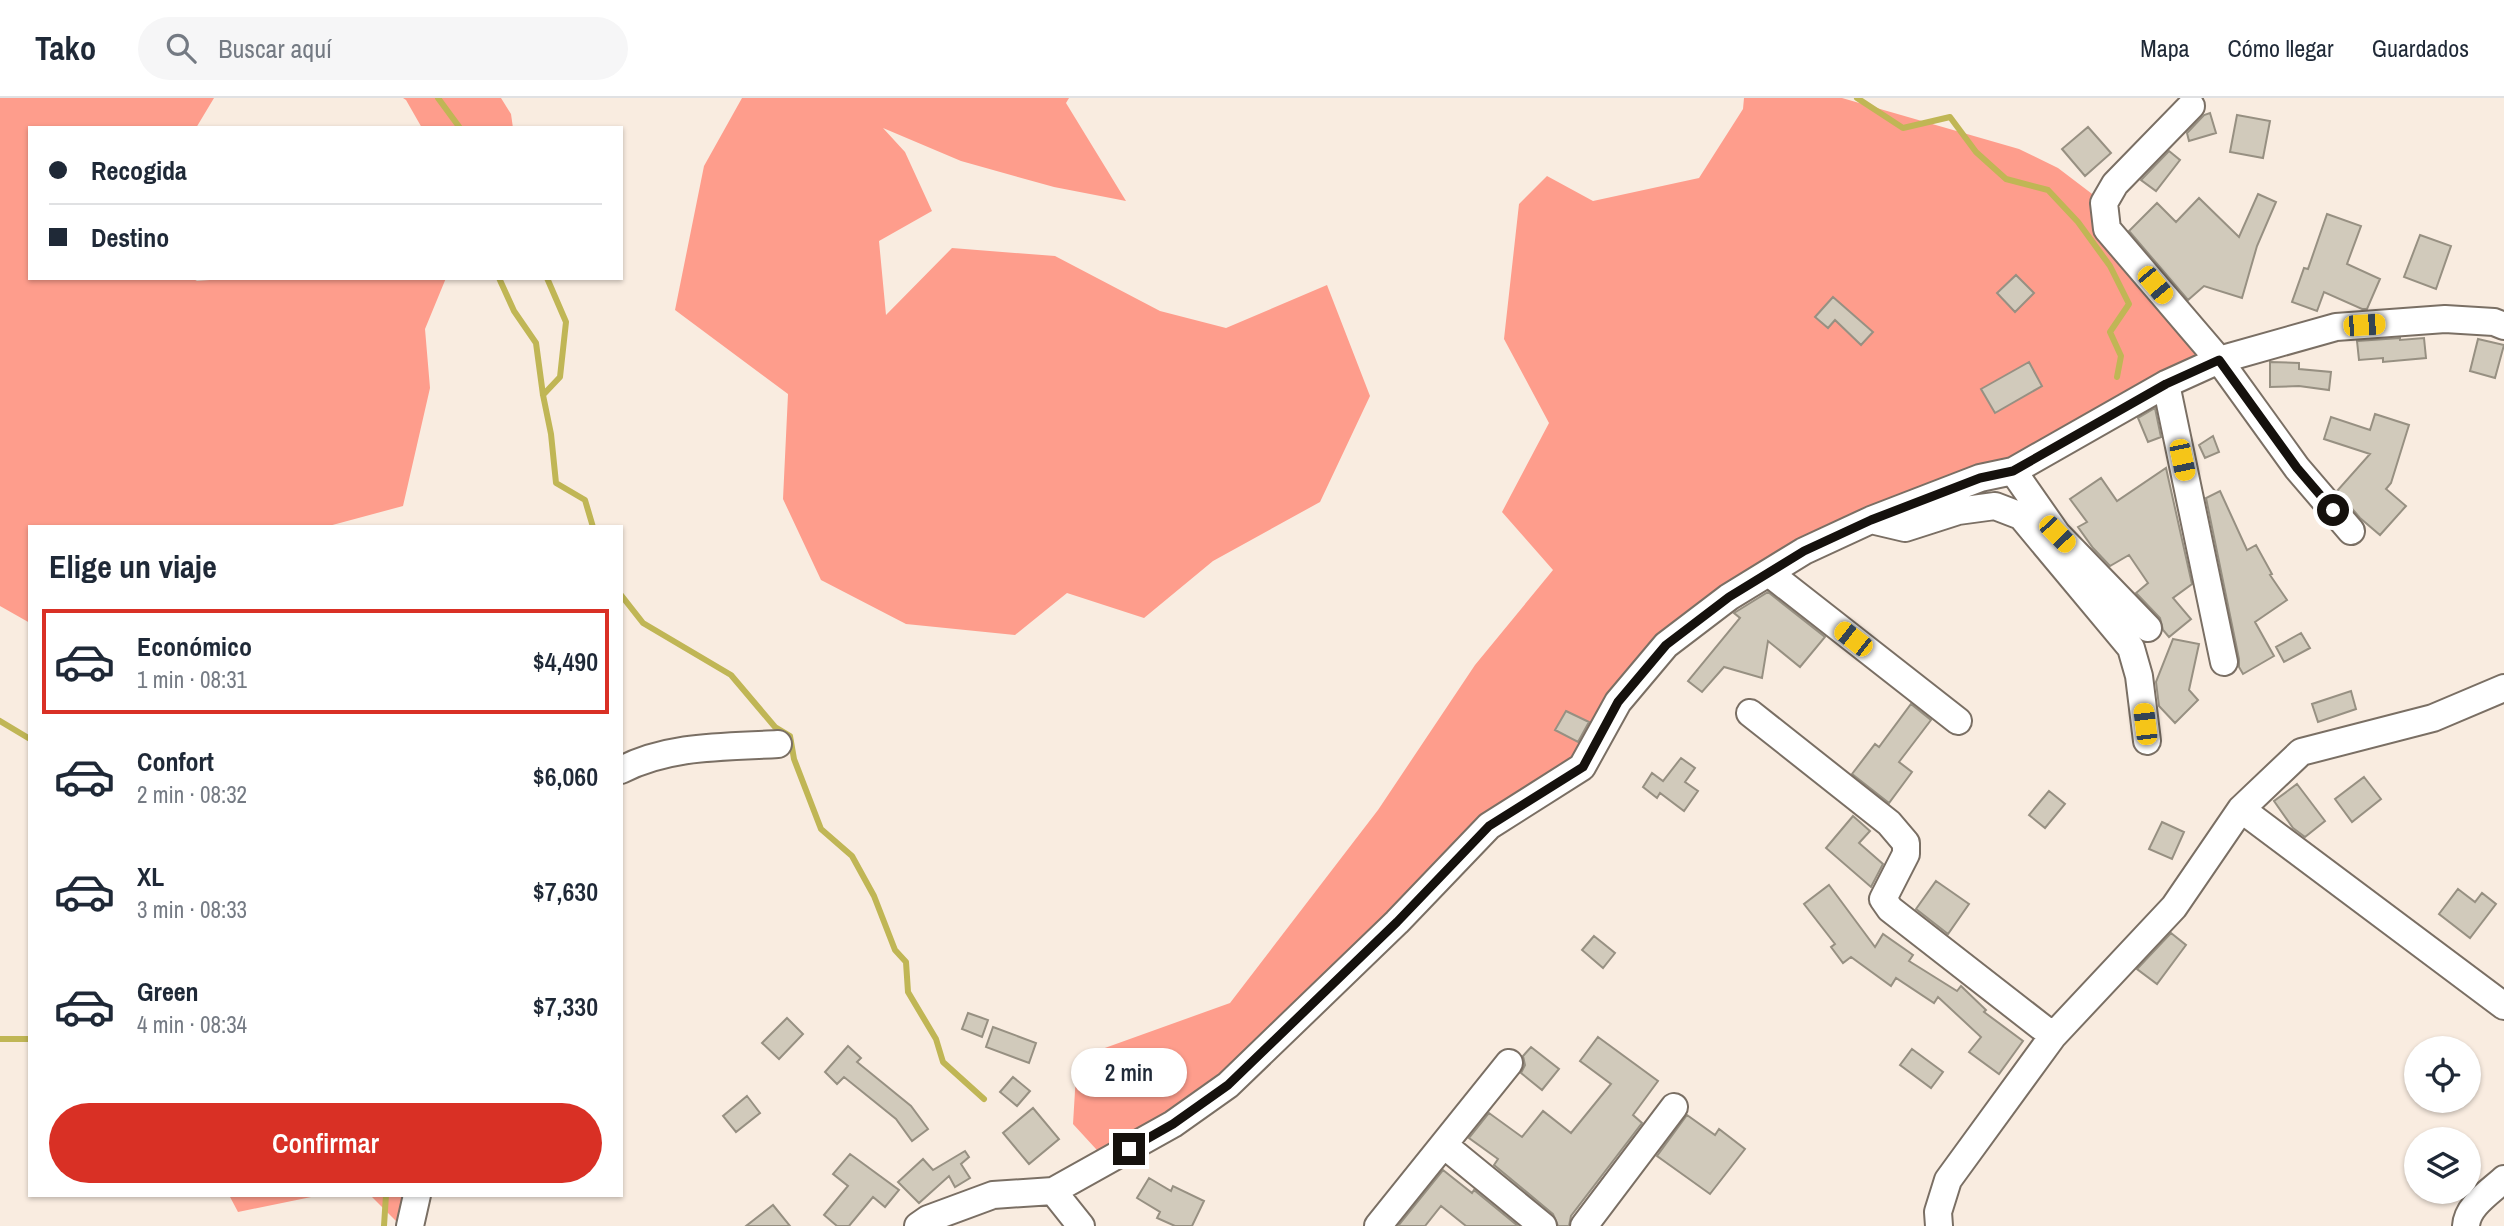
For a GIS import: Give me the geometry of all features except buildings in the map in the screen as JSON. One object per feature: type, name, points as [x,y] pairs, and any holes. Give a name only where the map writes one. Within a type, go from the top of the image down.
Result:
[{"type":"street","points":[[2191,106],[2115,184],[2104,202],[2107,229],[2219,360],[2297,468],[2351,531]]},
{"type":"street","points":[[918,1226],[928,1219],[993,1195],[1053,1191],[1173,1124],[1228,1085],[1387,931],[1489,826],[1583,767],[1618,702],[1666,645],[1729,597],[1804,551],[1871,520],[1980,478],[2013,471],[2166,384],[2219,360],[2336,327],[2445,319],[2494,322],[2504,326]]},
{"type":"street","points":[[2166,384],[2224,663]]},
{"type":"street","points":[[2013,471],[2057,534],[2148,628]]},
{"type":"street","points":[[1871,520],[1905,528],[1958,511],[1995,506],[2021,516],[2132,648],[2139,676],[2147,741]]},
{"type":"street","points":[[1769,573],[1958,721]]},
{"type":"street","points":[[1939,1226],[1938,1213],[1948,1180],[2053,1036],[2174,907],[2241,809],[2301,752],[2432,718],[2504,688]]},
{"type":"street","points":[[1750,713],[1889,823],[1906,843],[1906,854],[1883,899],[1889,909],[2053,1036]]},
{"type":"street","points":[[623,769],[657,755],[699,749],[778,744]]},
{"type":"street","points":[[2241,809],[2504,1006]]},
{"type":"street","points":[[1378,1226],[1509,1063]]},
{"type":"street","points":[[1584,1226],[1674,1107]]},
{"type":"street","points":[[1444,1145],[1543,1226]]},
{"type":"street","points":[[2466,1226],[2474,1206],[2504,1179]]},
{"type":"street","points":[[1053,1191],[1081,1226]]},
{"type":"street","points":[[410,1226],[417,1197]]},
{"type":"shaded area","points":[[0,98],[214,98],[197,126],[28,126],[28,280],[445,280],[425,329],[430,388],[403,506],[332,525],[28,525],[28,622],[0,606]]},
{"type":"shaded area","points":[[403,98],[501,98],[511,114],[513,126],[421,126]]},
{"type":"shaded area","points":[[742,98],[1069,98],[1066,103],[1126,201],[1054,187],[961,161],[883,128],[905,152],[932,211],[879,241],[886,315],[952,248],[1055,256],[1160,311],[1226,328],[1327,285],[1370,396],[1320,502],[1213,561],[1144,618],[1067,593],[1015,635],[906,624],[821,580],[783,499],[788,394],[675,310],[704,166]]},
{"type":"shaded area","points":[[1744,98],[1842,98],[2019,149],[2058,168],[2104,203],[2219,360],[2013,471],[1871,520],[1666,645],[1582,767],[1489,826],[1289,1028],[1107,1161],[1073,1124],[1077,1058],[1230,1003],[1378,810],[1475,665],[1553,570],[1502,512],[1549,423],[1504,339],[1519,204],[1547,176],[1593,201],[1699,178],[1743,109]]},
{"type":"shaded area","points":[[230,1197],[311,1197],[238,1212]]},
{"type":"shaded area","points":[[372,1197],[416,1197],[401,1226]]},
{"type":"waterway","points":[[438,98],[459,126]]},
{"type":"waterway","points":[[1857,98],[1903,128],[1950,117],[1976,152],[2006,179],[2048,190],[2078,222],[2110,266],[2129,304],[2110,332],[2121,356],[2117,377]]},
{"type":"waterway","points":[[500,280],[514,311],[536,343],[556,483],[585,500],[592,525]]},
{"type":"waterway","points":[[543,395],[560,377],[566,322],[548,280]]},
{"type":"waterway","points":[[623,598],[643,623],[731,675],[775,727],[790,736],[794,759],[821,829],[852,856],[874,896],[895,950],[906,962],[908,992],[936,1039],[943,1062],[984,1099]]},
{"type":"waterway","points":[[0,721],[28,738]]},
{"type":"waterway","points":[[0,1039],[28,1039]]},
{"type":"waterway","points":[[384,1226],[386,1197]]},
{"type":"route","points":[[1129,1149],[1173,1124],[1228,1085],[1397,922],[1489,826],[1583,767],[1618,702],[1666,645],[1729,597],[1804,551],[1871,520],[1980,478],[2013,471],[2166,384],[2219,360],[2297,468],[2333,510]]}]
